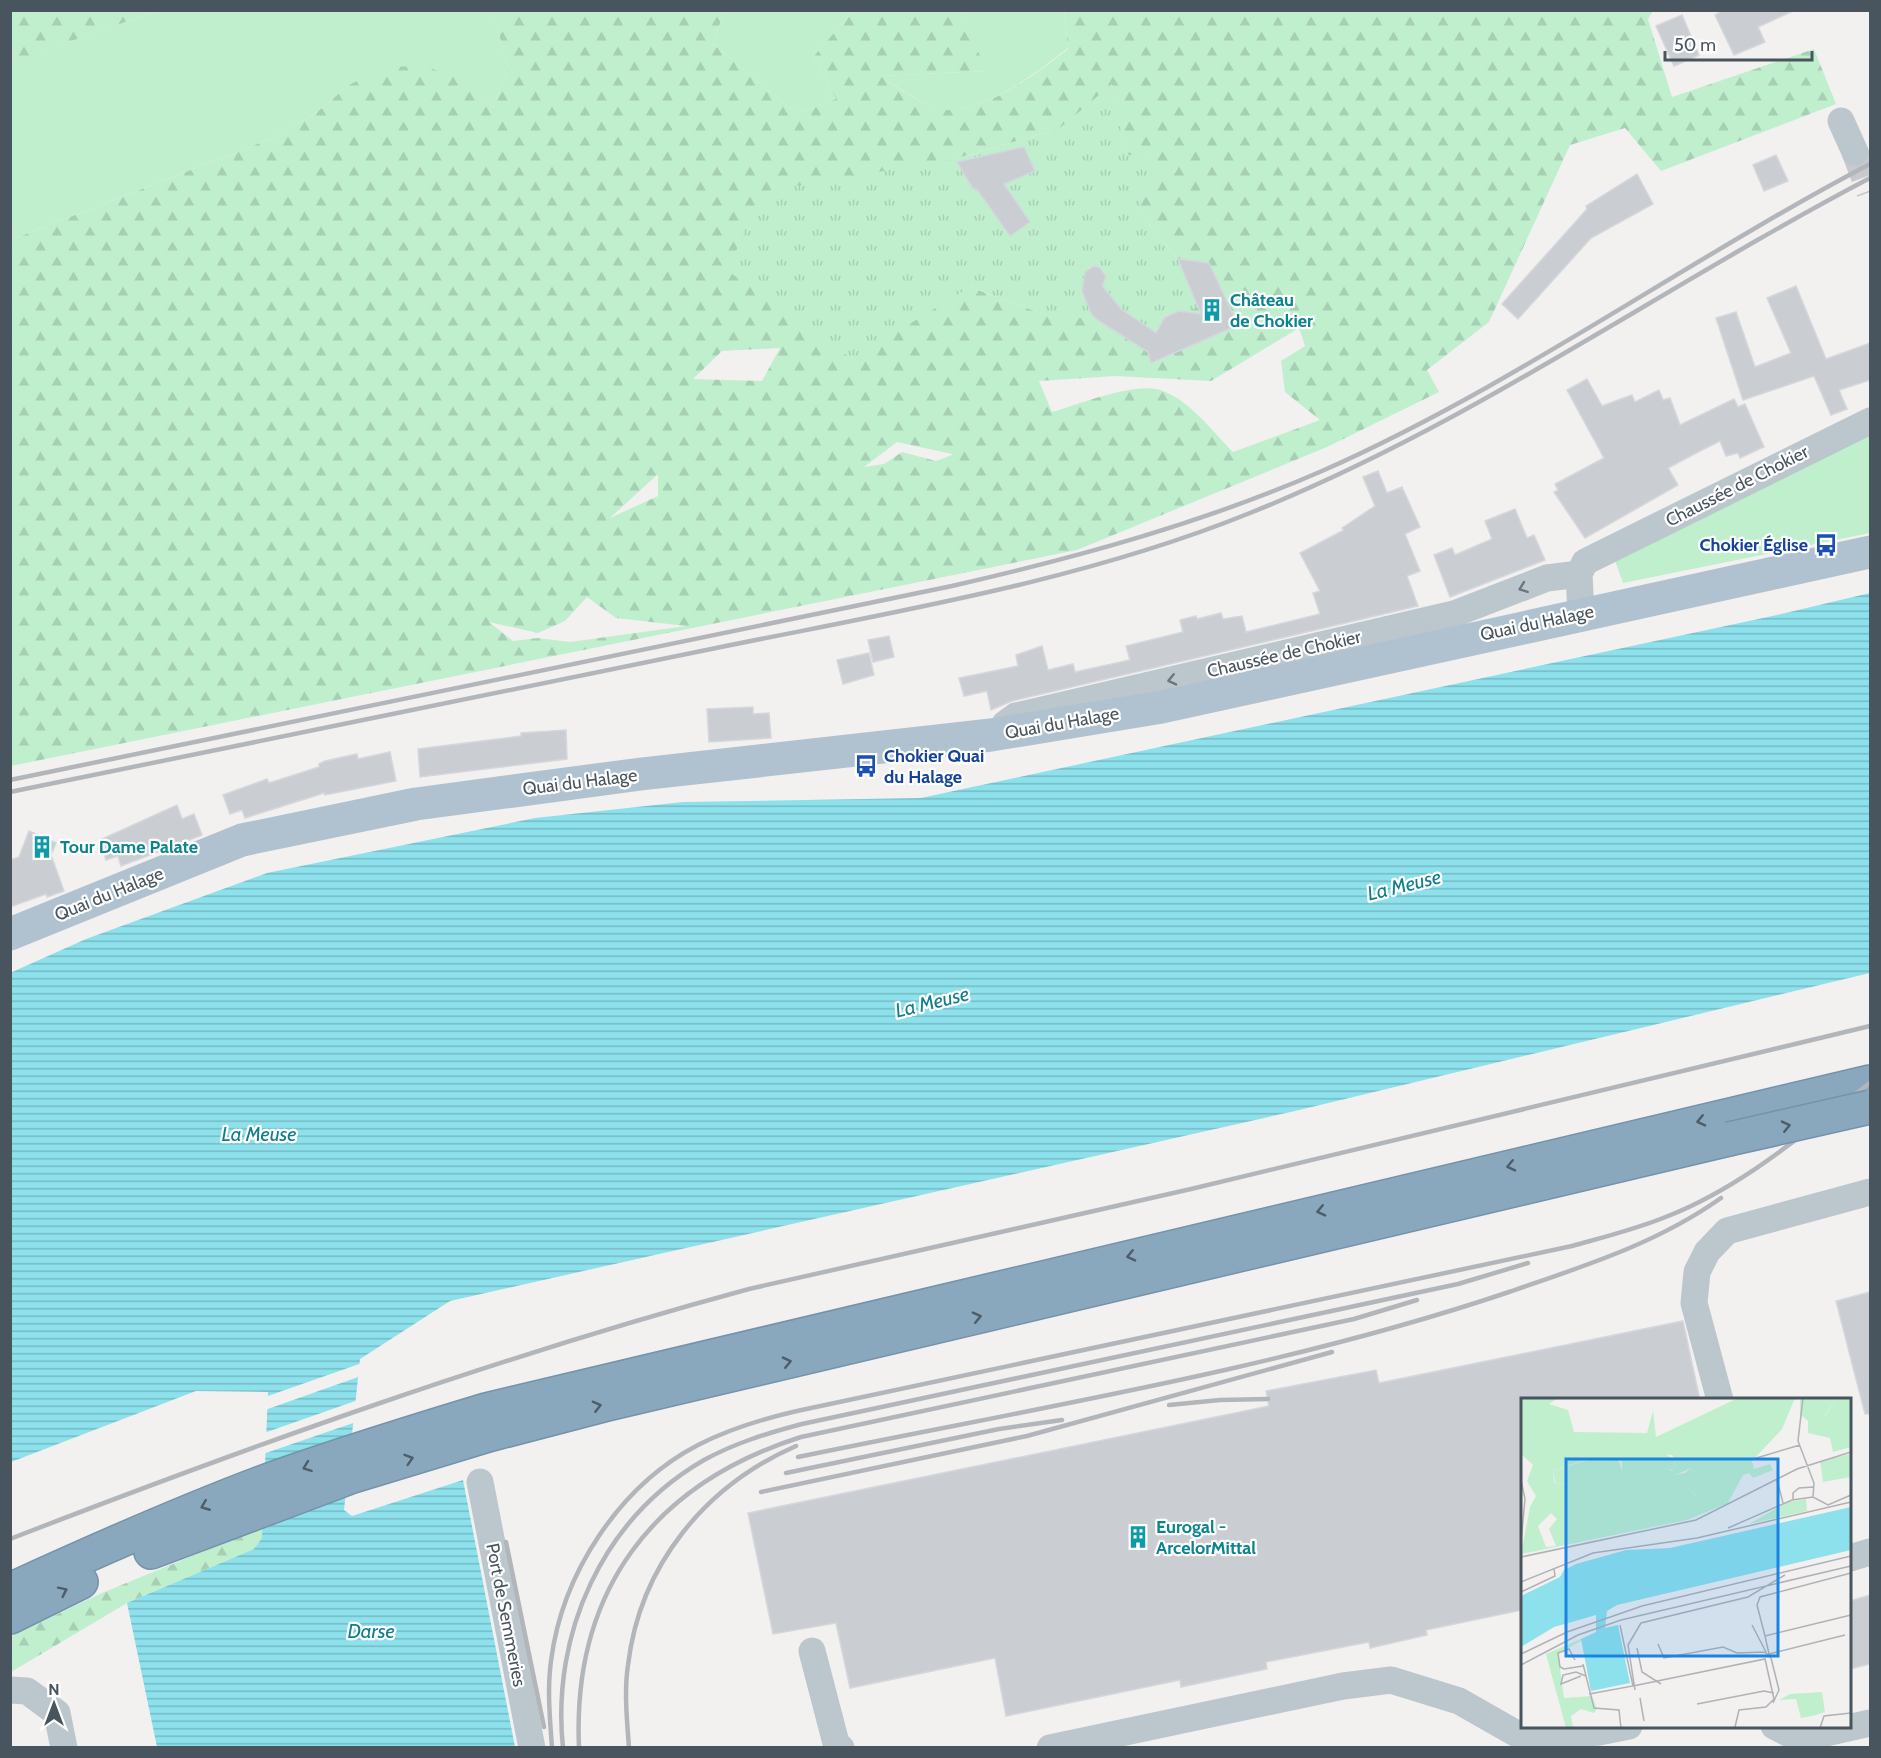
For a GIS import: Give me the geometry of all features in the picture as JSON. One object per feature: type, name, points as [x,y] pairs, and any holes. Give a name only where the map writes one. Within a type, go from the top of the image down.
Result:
[{"type":"highway","points":[[10,1590],[96,1550],[355,1463],[486,1410],[1870,1082]]},
{"type":"highway","points":[[355,1463],[488,1435],[603,1405],[1870,1107]]},
{"type":"highway","points":[[10,1617],[259,1497]]},
{"type":"main road","name":"Quai du Halage","points":[[10,934],[242,840],[416,804],[641,774],[991,735],[1162,707],[1870,552]]},
{"type":"street","points":[[1841,121],[1855,152]]},
{"type":"street","name":"Chaussée de Chokier","points":[[991,735],[1016,716],[1454,614],[1547,578],[1579,574],[1585,562],[1870,421]]},
{"type":"street","points":[[1579,574],[1581,614]]},
{"type":"street","points":[[1719,1398],[1694,1303],[1697,1272],[1707,1252],[1727,1231],[1870,1192]]},
{"type":"street","name":"Port de Semmeries","points":[[480,1482],[532,1748]]},
{"type":"street","points":[[1851,1558],[1870,1552]]},
{"type":"street","points":[[812,1651],[836,1743],[841,1748]]},
{"type":"street","points":[[1050,1748],[1343,1686],[1391,1680],[1459,1701],[1517,1734],[1549,1736],[1619,1728]]},
{"type":"street","points":[[10,1690],[27,1691],[57,1713],[64,1748]]},
{"type":"street","points":[[1851,1725],[1870,1723]]},
{"type":"street","points":[[1788,1732],[1824,1728]]},
{"type":"green space","points":[[11,10],[157,10],[157,11],[11,62]]},
{"type":"green space","points":[[480,10],[496,23],[508,67],[493,108],[458,77],[349,85],[316,113],[275,137],[11,240],[10,62],[157,11]]},
{"type":"green space","points":[[480,11],[724,11],[713,44],[796,113],[836,99],[814,56],[853,11],[962,11],[986,71],[880,76],[922,102],[937,108],[952,110],[988,101],[1006,92],[1068,49],[1064,11],[1653,11],[1648,19],[1672,97],[1814,49],[1836,104],[1661,171],[1625,128],[1570,145],[1489,322],[1427,370],[1439,392],[1327,447],[1077,550],[11,766],[11,240],[275,137],[316,113],[349,85],[385,67],[422,66],[459,77],[493,108],[508,67],[496,23]],"holes":[[[1112,85],[1125,155],[1151,159],[1138,191],[1143,217],[1178,259],[1182,311],[1165,317],[1163,320],[1102,286],[1106,277],[1100,268],[1094,266],[1089,268],[1084,277],[1046,315],[970,287],[954,159],[1059,129]],[[1299,328],[1305,346],[1281,361],[1285,392],[1320,420],[1233,452],[1190,408],[1171,394],[1149,388],[1135,389],[1052,412],[1039,381],[1115,376],[1211,381]],[[780,348],[762,381],[693,379],[722,351]],[[897,442],[952,454],[936,461],[902,452],[884,464],[864,467]],[[657,475],[658,475],[658,496],[610,518]],[[587,597],[616,618],[686,626],[570,642],[538,638],[513,641],[489,622],[538,633],[565,621]]]},
{"type":"green space","points":[[724,11],[853,11],[814,56],[836,99],[796,113],[713,44]]},
{"type":"green space","points":[[962,11],[1064,11],[1068,48],[1006,92],[969,108],[951,110],[936,108],[879,76],[985,71]]},
{"type":"green space","points":[[1112,84],[1125,154],[1151,159],[1157,169],[1139,191],[1143,217],[1178,259],[1198,307],[1185,313],[1179,311],[1165,316],[1164,322],[1150,329],[1121,309],[1102,286],[1106,277],[1100,268],[1094,266],[1086,273],[1085,286],[1088,301],[1096,319],[1046,315],[970,287],[852,359],[728,271],[760,192],[954,159],[1059,129]]},
{"type":"green space","points":[[1870,430],[1870,533],[1623,583],[1614,558]]},
{"type":"green space","points":[[263,1527],[262,1538],[254,1549],[127,1603],[11,1672],[11,1636],[102,1593]]},
{"type":"water","name":"La Meuse","points":[[1870,593],[1870,973],[1295,1111],[450,1301],[360,1359],[344,1510],[352,1516],[463,1480],[515,1747],[157,1747],[127,1603],[254,1549],[262,1538],[268,1392],[196,1391],[11,1462],[10,973],[86,939],[267,873],[535,818],[683,802],[921,798],[1777,615]]},
{"type":"pier","points":[[362,1363],[361,1376],[265,1410],[265,1397]]},
{"type":"pier","points":[[358,1400],[356,1422],[263,1454],[264,1433]]},
{"type":"building","points":[[1724,10],[1795,10],[1758,27],[1765,42],[1734,55],[1715,15]]},
{"type":"building","points":[[1682,15],[1699,55],[1674,66],[1656,26]]},
{"type":"building","points":[[1024,147],[1035,171],[1004,184],[1030,222],[1010,236],[976,188],[973,189],[957,162]]},
{"type":"building","points":[[1776,155],[1788,181],[1764,191],[1753,165]]},
{"type":"building","points":[[1637,174],[1653,204],[1591,238],[1518,319],[1502,304],[1587,209],[1586,206]]},
{"type":"building","name":"Château de Chokier","points":[[1178,259],[1209,263],[1238,325],[1151,363],[1148,352],[1096,319],[1091,313],[1082,291],[1085,272],[1094,266],[1100,268],[1106,277],[1102,286],[1121,309],[1156,333],[1165,317],[1179,311],[1201,314]]},
{"type":"building","points":[[1796,286],[1826,359],[1870,343],[1870,380],[1839,390],[1847,409],[1831,415],[1814,376],[1743,400],[1716,318],[1736,312],[1755,367],[1791,353],[1767,298]]},
{"type":"building","points":[[1587,379],[1602,406],[1632,395],[1635,402],[1659,390],[1663,400],[1670,398],[1680,425],[1734,399],[1738,407],[1745,404],[1764,447],[1740,458],[1738,453],[1726,456],[1720,441],[1702,450],[1668,468],[1678,485],[1585,538],[1554,492],[1558,490],[1555,484],[1604,458],[1567,390]]},
{"type":"building","points":[[1378,471],[1387,493],[1402,487],[1420,527],[1405,534],[1420,571],[1407,576],[1418,606],[1012,701],[991,710],[987,691],[964,696],[959,678],[1018,666],[1016,655],[1042,646],[1048,670],[1073,664],[1075,672],[1130,660],[1126,646],[1183,632],[1180,620],[1196,616],[1197,619],[1221,613],[1223,619],[1242,616],[1246,632],[1320,614],[1313,593],[1320,591],[1300,553],[1344,530],[1342,528],[1375,506],[1363,477]]},
{"type":"building","points":[[1515,509],[1527,538],[1534,535],[1545,560],[1450,597],[1434,555],[1452,548],[1455,555],[1492,539],[1485,521]]},
{"type":"building","points":[[889,636],[894,657],[873,662],[868,640]]},
{"type":"building","points":[[869,653],[874,675],[843,684],[837,660]]},
{"type":"building","points":[[753,707],[753,714],[769,713],[771,738],[709,742],[707,709]]},
{"type":"building","points":[[566,730],[567,759],[420,777],[418,749],[521,736],[521,733]]},
{"type":"building","points":[[390,752],[396,781],[325,795],[324,793],[245,818],[242,810],[230,814],[223,795],[267,779],[269,783],[319,767],[319,764],[325,761],[357,754],[358,759]]},
{"type":"building","points":[[177,805],[182,819],[194,814],[202,835],[121,866],[118,856],[106,860],[100,840]]},
{"type":"building","points":[[29,831],[56,843],[51,855],[64,891],[47,897],[46,894],[10,907],[10,860],[19,857]]},
{"type":"building","points":[[1870,1292],[1870,1414],[1865,1414],[1836,1301]]},
{"type":"building","name":"Eurogal - ArcelorMittal","points":[[1683,1321],[1700,1398],[1521,1398],[1521,1610],[1426,1630],[1427,1635],[1370,1648],[1369,1642],[1266,1662],[1267,1669],[1181,1687],[1180,1680],[1006,1716],[995,1658],[850,1688],[836,1623],[773,1634],[748,1513],[1269,1406],[1266,1391],[1376,1370],[1379,1383]]},
{"type":"building","points":[[1870,1595],[1870,1664],[1851,1669],[1851,1601]]},
{"type":"tunnel","points":[[1855,152],[1870,192]]},
{"type":"railway","points":[[10,780],[952,586],[1093,551],[1186,523],[1322,471],[1463,401],[1733,241],[1870,164]]},
{"type":"railway","points":[[10,792],[922,607],[1055,576],[1186,537],[1250,513],[1331,478],[1410,439],[1488,397],[1716,264],[1870,178]]},
{"type":"railway","points":[[10,1539],[376,1404],[655,1315],[749,1289],[1191,1189],[1870,1026]]},
{"type":"railway","points":[[552,1748],[549,1694],[551,1661],[557,1628],[582,1565],[599,1536],[620,1508],[643,1484],[669,1462],[698,1445],[771,1417],[1572,1246],[1632,1229],[1696,1204],[1723,1189],[1774,1156],[1870,1083]]},
{"type":"railway","points":[[798,1457],[1157,1385],[1335,1343],[1423,1319],[1509,1292],[1619,1253],[1671,1228],[1721,1198]]},
{"type":"railway","points":[[563,1748],[561,1705],[566,1663],[575,1622],[591,1583],[611,1547],[637,1514],[668,1485],[704,1460],[752,1439],[802,1424],[1458,1284],[1528,1263]]},
{"type":"railway","points":[[579,1748],[580,1691],[590,1640],[607,1593],[632,1551],[664,1515],[703,1483],[749,1457],[801,1437],[1354,1319],[1417,1300]]},
{"type":"railway","points":[[761,1492],[1027,1436],[1332,1352]]},
{"type":"railway","points":[[1169,1405],[1220,1400],[1268,1399]]},
{"type":"railway","points":[[786,1473],[999,1429],[1062,1420]]},
{"type":"railway","points":[[629,1748],[626,1696],[628,1665],[635,1629],[647,1594],[662,1562],[682,1533],[733,1483],[763,1463],[796,1446]]},
{"type":"railway","points":[[506,1542],[544,1727]]},
{"type":"place","name":"Château de Chokier","points":[[1212,310]]},
{"type":"place","name":"Chokier Église","points":[[1826,545]]},
{"type":"place","name":"Chokier Quai du Halage","points":[[866,766]]},
{"type":"place","name":"Tour Dame Palate","points":[[42,847]]},
{"type":"place","name":"Eurogal - ArcelorMittal","points":[[1138,1537]]},
{"type":"water label","name":"Darse","points":[[371,1631]]}]
